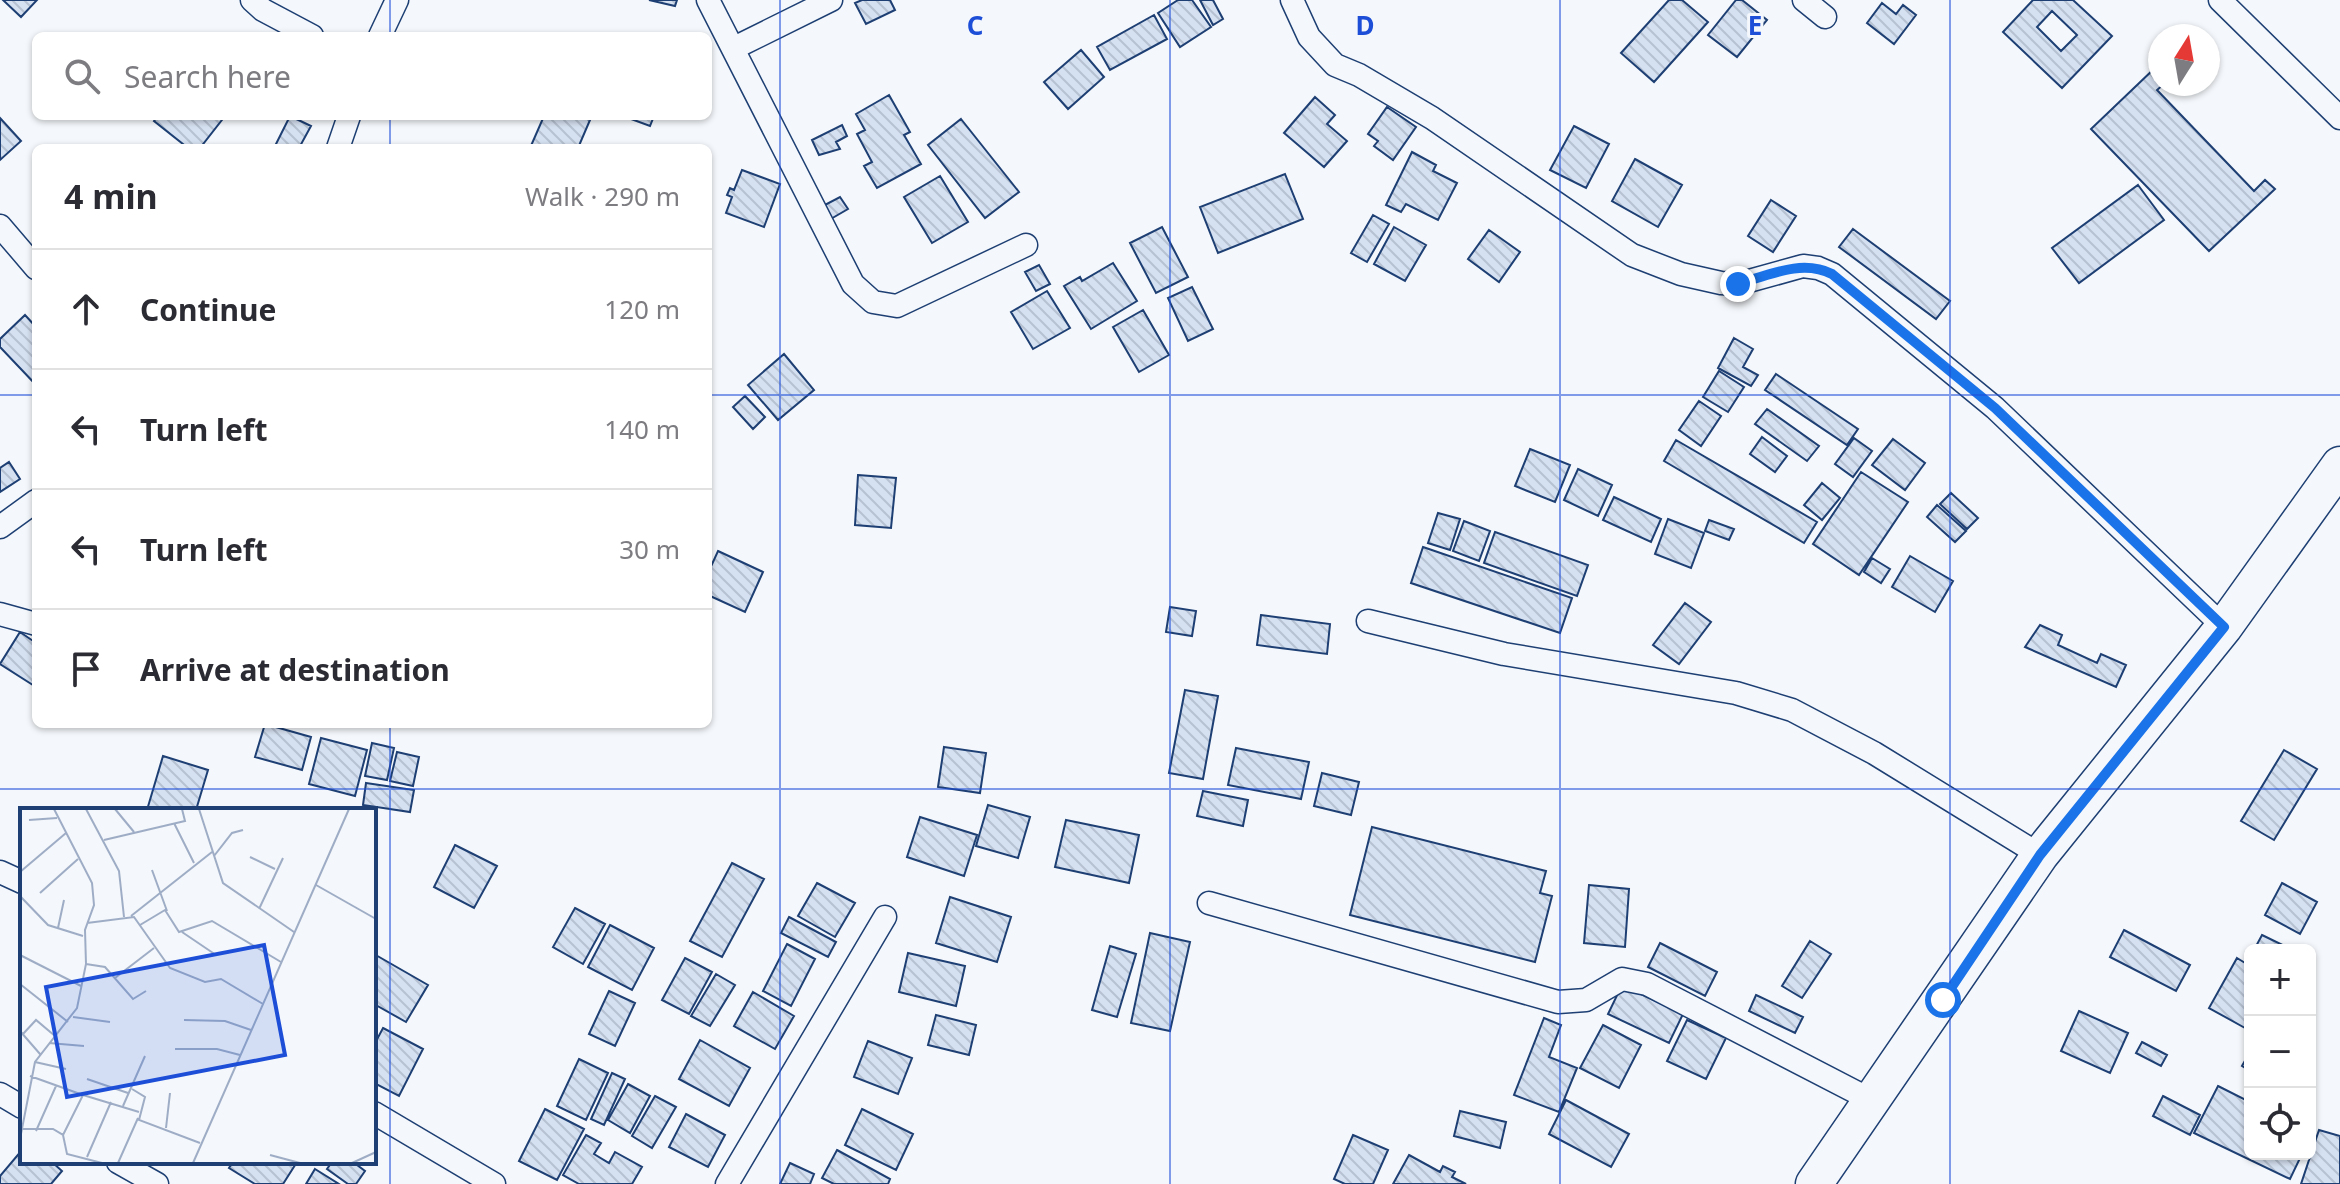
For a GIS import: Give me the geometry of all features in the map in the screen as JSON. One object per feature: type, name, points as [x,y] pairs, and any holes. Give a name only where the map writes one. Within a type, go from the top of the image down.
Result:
[{"type":"main road","points":[[1814,1184],[2040,855],[2224,627],[2340,465]]},
{"type":"street","points":[[252,0],[263,10],[304,32]]},
{"type":"street","points":[[382,32],[397,0]]},
{"type":"street","points":[[708,0],[853,284],[873,302],[897,306],[1026,245]]},
{"type":"street","points":[[734,48],[831,0]]},
{"type":"street","points":[[1292,0],[1309,37],[1335,65],[1359,75],[1432,118],[1632,255],[1681,274],[1721,283],[1738,284],[1803,266],[1832,274],[1995,408],[2224,627]]},
{"type":"street","points":[[1804,0],[1825,17]]},
{"type":"street","points":[[2220,0],[2340,118]]},
{"type":"street","points":[[339,144],[348,120]]},
{"type":"street","points":[[0,226],[32,263]]},
{"type":"street","points":[[0,527],[32,504]]},
{"type":"street","points":[[0,614],[32,623]]},
{"type":"street","points":[[1368,621],[1504,654],[1736,693],[1792,710],[1874,753],[2040,855]]},
{"type":"street","points":[[0,872],[20,881]]},
{"type":"street","points":[[1209,903],[1558,1002],[1586,1000],[1622,979],[1647,984],[1873,1101]]},
{"type":"street","points":[[727,1184],[885,917]]},
{"type":"street","points":[[0,1094],[20,1106]]},
{"type":"street","points":[[376,1114],[494,1184]]},
{"type":"street","points":[[122,1164],[157,1184]]},
{"type":"building","points":[[3,0],[37,0],[21,17]]},
{"type":"building","points":[[649,0],[677,0],[675,6]]},
{"type":"building","points":[[890,0],[895,10],[866,24],[855,3]]},
{"type":"building","points":[[1178,0],[1192,0],[1211,27],[1180,47],[1158,13]]},
{"type":"building","points":[[1200,0],[1213,0],[1223,19],[1213,25]]},
{"type":"building","points":[[1669,0],[1682,0],[1708,22],[1654,82],[1621,53]]},
{"type":"building","points":[[1736,0],[1742,0],[1767,20],[1737,57],[1708,35]]},
{"type":"building","points":[[2033,0],[2073,0],[2112,36],[2062,88],[2003,32]],"holes":[[[2052,11],[2077,35],[2061,51],[2037,27]]]},
{"type":"building","points":[[1882,3],[1896,14],[1903,5],[1916,15],[1894,44],[1867,23]]},
{"type":"building","points":[[1154,15],[1167,39],[1110,70],[1097,47]]},
{"type":"building","points":[[1081,50],[1104,77],[1068,109],[1044,82]]},
{"type":"building","points":[[2148,75],[2148,96],[2163,96],[2254,191],[2265,180],[2275,189],[2209,251],[2091,129]]},
{"type":"building","points":[[889,95],[910,132],[904,135],[921,164],[877,188],[864,166],[872,162],[857,134],[865,130],[856,114]]},
{"type":"building","points":[[1315,97],[1335,115],[1327,124],[1347,141],[1324,167],[1284,133]]},
{"type":"building","points":[[1387,107],[1416,127],[1393,160],[1374,146],[1378,141],[1368,134]]},
{"type":"building","points":[[0,118],[21,141],[0,160]]},
{"type":"building","points":[[961,119],[1019,192],[985,218],[928,145]]},
{"type":"building","points":[[222,120],[203,144],[183,144],[154,121]]},
{"type":"building","points":[[288,120],[298,120],[311,126],[301,144],[276,144]]},
{"type":"building","points":[[542,120],[590,120],[580,144],[532,144]]},
{"type":"building","points":[[634,120],[652,120],[650,126]]},
{"type":"building","points":[[842,125],[847,136],[836,142],[840,149],[819,155],[812,140]]},
{"type":"building","points":[[1574,126],[1609,144],[1586,188],[1550,170]]},
{"type":"building","points":[[1412,152],[1436,165],[1433,171],[1457,183],[1438,220],[1406,204],[1401,212],[1386,205]]},
{"type":"building","points":[[1635,159],[1682,185],[1658,227],[1612,201]]},
{"type":"building","points":[[742,170],[780,184],[764,227],[726,213],[732,197],[727,195],[730,188],[734,190]]},
{"type":"building","points":[[1285,174],[1303,219],[1218,253],[1200,207]]},
{"type":"building","points":[[940,176],[968,222],[932,243],[904,197]]},
{"type":"building","points":[[2138,185],[2164,220],[2079,283],[2052,248]]},
{"type":"building","points":[[840,197],[848,209],[829,220],[821,207]]},
{"type":"building","points":[[1771,200],[1796,216],[1773,252],[1748,236]]},
{"type":"building","points":[[1373,215],[1389,224],[1367,262],[1351,253]]},
{"type":"building","points":[[1162,227],[1188,277],[1156,293],[1130,243]]},
{"type":"building","points":[[1394,227],[1426,245],[1405,281],[1374,264]]},
{"type":"building","points":[[1853,229],[1950,301],[1936,319],[1839,247]]},
{"type":"building","points":[[1489,230],[1520,252],[1499,282],[1468,259]]},
{"type":"building","points":[[1113,263],[1137,301],[1091,329],[1064,286],[1080,277],[1082,281]]},
{"type":"building","points":[[1039,265],[1050,284],[1036,291],[1025,272]]},
{"type":"building","points":[[1192,287],[1213,329],[1188,341],[1168,298]]},
{"type":"building","points":[[1047,291],[1070,328],[1033,349],[1011,312]]},
{"type":"building","points":[[1143,310],[1169,355],[1139,372],[1113,327]]},
{"type":"building","points":[[25,315],[32,323],[32,381],[0,347],[0,339]]},
{"type":"building","points":[[1734,338],[1753,349],[1743,367],[1758,375],[1751,386],[1718,368]]},
{"type":"building","points":[[784,354],[814,390],[778,420],[748,385]]},
{"type":"building","points":[[1719,371],[1744,387],[1728,412],[1703,397]]},
{"type":"building","points":[[1776,374],[1858,429],[1847,445],[1765,390]]},
{"type":"building","points":[[745,396],[765,417],[753,429],[733,407]]},
{"type":"building","points":[[1699,401],[1721,416],[1701,446],[1679,430]]},
{"type":"building","points":[[1767,409],[1819,446],[1807,461],[1755,424]]},
{"type":"building","points":[[1762,437],[1787,456],[1775,472],[1750,454]]},
{"type":"building","points":[[1854,438],[1872,451],[1853,477],[1835,464]]},
{"type":"building","points":[[1893,439],[1925,463],[1905,490],[1872,465]]},
{"type":"building","points":[[1676,440],[1817,522],[1804,543],[1664,461]]},
{"type":"building","points":[[1530,449],[1570,465],[1555,502],[1515,486]]},
{"type":"building","points":[[9,462],[20,479],[0,492],[0,468]]},
{"type":"building","points":[[1578,469],[1612,485],[1598,516],[1564,500]]},
{"type":"building","points":[[1861,472],[1908,502],[1859,575],[1813,544]]},
{"type":"building","points":[[858,475],[896,478],[891,528],[855,525]]},
{"type":"building","points":[[1822,483],[1840,498],[1822,520],[1804,505]]},
{"type":"building","points":[[1951,493],[1978,518],[1967,529],[1940,504]]},
{"type":"building","points":[[1614,497],[1661,519],[1651,542],[1603,520]]},
{"type":"building","points":[[1937,505],[1966,531],[1955,542],[1927,517]]},
{"type":"building","points":[[1438,513],[1460,519],[1450,550],[1428,543]]},
{"type":"building","points":[[1668,519],[1704,533],[1691,568],[1655,554]]},
{"type":"building","points":[[1709,520],[1734,529],[1729,540],[1705,531]]},
{"type":"building","points":[[1464,521],[1490,531],[1479,561],[1453,551]]},
{"type":"building","points":[[1495,532],[1588,565],[1577,596],[1484,563]]},
{"type":"building","points":[[1423,547],[1572,598],[1560,633],[1411,583]]},
{"type":"building","points":[[718,551],[763,572],[745,612],[712,597],[712,564]]},
{"type":"building","points":[[1910,556],[1953,581],[1935,612],[1892,587]]},
{"type":"building","points":[[1872,558],[1890,569],[1881,583],[1864,572]]},
{"type":"building","points":[[1685,603],[1711,622],[1679,664],[1653,645]]},
{"type":"building","points":[[1170,607],[1196,611],[1192,636],[1166,632]]},
{"type":"building","points":[[1261,615],[1330,624],[1327,654],[1257,645]]},
{"type":"building","points":[[2040,625],[2062,635],[2058,645],[2097,663],[2101,654],[2126,665],[2116,687],[2025,647]]},
{"type":"building","points":[[20,632],[32,640],[32,684],[0,664]]},
{"type":"building","points":[[1185,690],[1218,696],[1203,779],[1169,773]]},
{"type":"building","points":[[264,728],[279,728],[311,737],[302,770],[255,757]]},
{"type":"building","points":[[321,738],[367,750],[355,796],[309,784]]},
{"type":"building","points":[[372,743],[394,748],[387,780],[365,776]]},
{"type":"building","points":[[944,747],[986,753],[980,793],[938,787]]},
{"type":"building","points":[[1236,748],[1309,762],[1301,799],[1228,785]]},
{"type":"building","points":[[2284,750],[2317,769],[2274,840],[2241,821]]},
{"type":"building","points":[[397,752],[419,757],[413,786],[390,781]]},
{"type":"building","points":[[163,756],[208,770],[197,808],[148,808]]},
{"type":"building","points":[[1322,773],[1359,782],[1351,815],[1314,806]]},
{"type":"building","points":[[366,783],[414,790],[410,812],[363,805]]},
{"type":"building","points":[[1203,791],[1248,800],[1243,826],[1197,816]]},
{"type":"building","points":[[988,805],[1030,817],[1018,858],[976,846]]},
{"type":"building","points":[[920,817],[977,835],[964,876],[907,857]]},
{"type":"building","points":[[1066,820],[1139,835],[1129,883],[1055,867]]},
{"type":"building","points":[[1372,827],[1546,871],[1540,893],[1552,896],[1535,962],[1350,915]]},
{"type":"building","points":[[455,845],[497,866],[474,908],[434,887]]},
{"type":"building","points":[[732,863],[764,879],[722,957],[690,941]]},
{"type":"building","points":[[817,883],[855,903],[835,937],[798,916]]},
{"type":"building","points":[[2282,883],[2317,902],[2300,934],[2265,915]]},
{"type":"building","points":[[1589,885],[1629,889],[1625,947],[1584,943]]},
{"type":"building","points":[[950,897],[1011,917],[997,962],[936,943]]},
{"type":"building","points":[[575,908],[605,924],[583,964],[553,947]]},
{"type":"building","points":[[789,917],[836,942],[828,957],[781,933]]},
{"type":"building","points":[[610,925],[654,948],[632,990],[588,967]]},
{"type":"building","points":[[2124,930],[2190,965],[2176,991],[2110,957]]},
{"type":"building","points":[[1150,933],[1190,942],[1170,1031],[1131,1023]]},
{"type":"building","points":[[2262,935],[2281,944],[2257,944]]},
{"type":"building","points":[[1810,941],[1831,954],[1802,998],[1782,986]]},
{"type":"building","points":[[1660,943],[1717,972],[1705,996],[1648,967]]},
{"type":"building","points":[[787,944],[815,959],[791,1006],[763,991]]},
{"type":"building","points":[[1110,946],[1136,954],[1117,1017],[1092,1010]]},
{"type":"building","points":[[908,953],[965,966],[956,1006],[899,992]]},
{"type":"building","points":[[376,955],[428,985],[406,1022],[376,1005]]},
{"type":"building","points":[[685,958],[712,972],[689,1014],[662,1000]]},
{"type":"building","points":[[2237,958],[2244,962],[2244,1027],[2209,1008]]},
{"type":"building","points":[[716,974],[735,985],[710,1026],[691,1016]]},
{"type":"building","points":[[1622,985],[1683,1014],[1669,1043],[1608,1014]]},
{"type":"building","points":[[609,991],[635,1003],[615,1046],[589,1034]]},
{"type":"building","points":[[753,992],[794,1016],[775,1049],[734,1026]]},
{"type":"building","points":[[1756,995],[1803,1017],[1795,1033],[1749,1011]]},
{"type":"building","points":[[2079,1011],[2128,1033],[2110,1073],[2061,1051]]},
{"type":"building","points":[[936,1015],[976,1025],[969,1055],[928,1045]]},
{"type":"building","points":[[1544,1018],[1561,1025],[1549,1057],[1577,1068],[1559,1112],[1514,1095]]},
{"type":"building","points":[[1687,1020],[1726,1038],[1706,1079],[1667,1061]]},
{"type":"building","points":[[1603,1025],[1641,1045],[1619,1088],[1580,1068]]},
{"type":"building","points":[[383,1028],[423,1049],[399,1096],[376,1084],[376,1041]]},
{"type":"building","points":[[700,1040],[750,1068],[729,1106],[679,1079]]},
{"type":"building","points":[[868,1041],[912,1058],[898,1094],[854,1077]]},
{"type":"building","points":[[2142,1042],[2167,1055],[2161,1066],[2136,1053]]},
{"type":"building","points":[[579,1059],[608,1073],[586,1120],[557,1106]]},
{"type":"building","points":[[612,1073],[625,1079],[604,1125],[591,1119]]},
{"type":"building","points":[[628,1084],[650,1096],[630,1133],[608,1120]]},
{"type":"building","points":[[2218,1086],[2244,1099],[2244,1157],[2194,1133]]},
{"type":"building","points":[[655,1096],[676,1107],[652,1148],[632,1136]]},
{"type":"building","points":[[2163,1096],[2200,1115],[2190,1135],[2153,1116]]},
{"type":"building","points":[[1566,1100],[1629,1134],[1611,1167],[1549,1134]]},
{"type":"building","points":[[545,1109],[584,1129],[557,1180],[519,1161]]},
{"type":"building","points":[[862,1109],[913,1134],[896,1170],[845,1145]]},
{"type":"building","points":[[1460,1111],[1506,1122],[1500,1148],[1454,1136]]},
{"type":"building","points":[[686,1114],[725,1135],[708,1167],[669,1147]]},
{"type":"building","points":[[2319,1130],[2340,1136],[2340,1184],[2301,1184],[2309,1160],[2316,1160]]},
{"type":"building","points":[[586,1135],[601,1143],[594,1154],[609,1163],[615,1152],[642,1167],[632,1184],[579,1184],[563,1175]]},
{"type":"building","points":[[1353,1135],[1388,1150],[1373,1184],[1345,1184],[1334,1179]]},
{"type":"building","points":[[837,1150],[890,1179],[888,1184],[834,1184],[822,1178]]},
{"type":"building","points":[[20,1152],[20,1164],[54,1164],[62,1171],[51,1184],[0,1184],[0,1176]]},
{"type":"building","points":[[1409,1155],[1440,1172],[1443,1166],[1455,1172],[1452,1177],[1466,1184],[1393,1184]]},
{"type":"building","points":[[2250,1160],[2299,1160],[2290,1179]]},
{"type":"building","points":[[790,1163],[814,1174],[810,1184],[780,1184]]},
{"type":"building","points":[[232,1164],[296,1164],[283,1184],[255,1184],[229,1168]]},
{"type":"building","points":[[331,1164],[356,1164],[365,1171],[356,1184],[348,1184],[327,1169]]},
{"type":"building","points":[[315,1169],[339,1184],[306,1184]]},
{"type":"route","points":[[1738,284],[1803,266],[1832,274],[1995,408],[2224,627],[2040,855],[1943,1000]]}]
